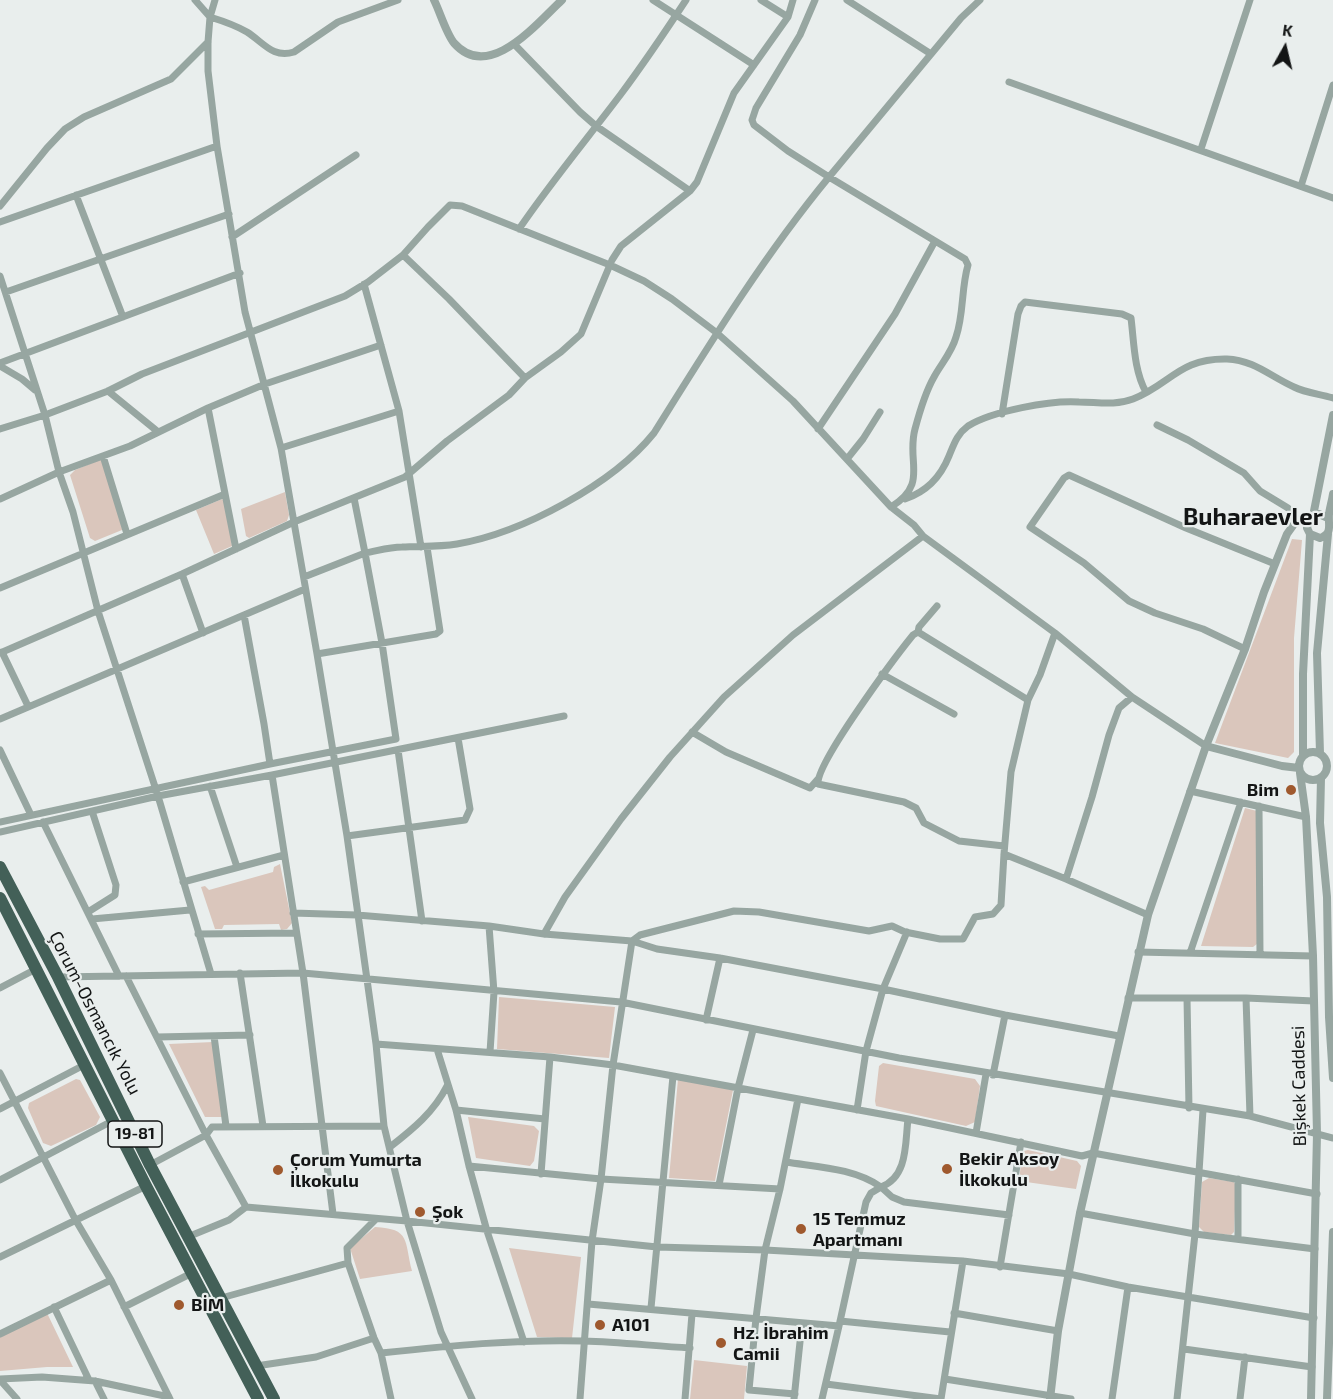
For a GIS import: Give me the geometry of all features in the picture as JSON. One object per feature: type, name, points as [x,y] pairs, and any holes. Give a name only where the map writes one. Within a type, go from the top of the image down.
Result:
[{"type":"highway","name":"Çorum-Osmancık Yolu","points":[[0,867],[150,1165],[190,1236],[274,1399]]},
{"type":"highway","name":"Çorum-Osmancık Yolu","points":[[0,898],[146,1186],[258,1399]]},
{"type":"street","points":[[195,0],[210,17],[228,22],[278,54],[294,52],[338,22],[398,0]]},
{"type":"street","points":[[215,0],[210,17],[208,71],[216,146],[245,312],[266,384],[304,577],[346,836],[376,1044],[384,1126],[407,1221],[441,1332],[472,1399]]},
{"type":"street","points":[[434,0],[454,42],[472,56],[490,56],[514,44],[562,0]]},
{"type":"street","points":[[653,0],[754,65]]},
{"type":"street","points":[[519,229],[547,188],[666,33],[686,0]]},
{"type":"street","points":[[761,0],[788,17]]},
{"type":"street","points":[[28,706],[1,652],[182,574],[294,522],[410,474],[447,441],[509,394],[525,378],[581,334],[610,265],[621,246],[690,191],[703,171],[734,93],[788,17],[793,0]]},
{"type":"street","points":[[815,0],[800,35],[756,108],[752,120],[754,124],[788,151],[965,259],[968,265],[963,284],[962,314],[956,338],[944,363],[933,378],[914,431],[914,475],[905,499]]},
{"type":"street","points":[[847,0],[931,54]]},
{"type":"street","points":[[304,577],[365,553],[400,547],[458,544],[526,522],[566,504],[641,450],[717,333],[809,201],[961,18],[980,0]]},
{"type":"street","points":[[1201,149],[1250,0]]},
{"type":"street","points":[[0,206],[65,129],[84,117],[171,78],[208,42]]},
{"type":"street","points":[[514,44],[596,126],[690,191]]},
{"type":"street","points":[[1009,82],[1333,198]]},
{"type":"street","points":[[1300,186],[1333,85]]},
{"type":"street","points":[[0,222],[216,146]]},
{"type":"street","points":[[232,237],[356,155]]},
{"type":"street","points":[[76,195],[123,317]]},
{"type":"street","points":[[0,429],[108,391],[142,374],[345,296],[364,285],[404,255],[450,205],[462,206],[610,265],[644,280],[672,298],[717,333],[793,401],[891,507],[914,525],[923,536],[1054,633],[1132,697],[1206,746],[1299,771],[1311,780],[1326,776],[1327,766],[1317,653],[1331,532],[1333,494]]},
{"type":"street","points":[[6,292],[229,214]]},
{"type":"street","points":[[818,429],[895,314],[935,241]]},
{"type":"street","points":[[404,255],[525,378]]},
{"type":"street","points":[[0,364],[240,273]]},
{"type":"street","points":[[0,276],[45,415],[98,611],[157,792],[190,910],[211,974]]},
{"type":"street","points":[[317,654],[436,634],[440,631],[399,411],[364,285]]},
{"type":"street","points":[[1002,414],[1018,314],[1025,302],[1122,314],[1131,318],[1137,367],[1146,392]]},
{"type":"street","points":[[0,499],[59,472],[130,446],[157,431],[266,384],[381,345]]},
{"type":"street","points":[[891,507],[928,487],[940,472],[955,438],[968,426],[1002,414],[1053,402],[1117,403],[1133,400],[1191,364],[1228,359],[1249,363],[1294,388],[1333,398]]},
{"type":"street","points":[[0,364],[37,392]]},
{"type":"street","points":[[108,391],[157,431]]},
{"type":"street","points":[[208,408],[236,549]]},
{"type":"street","points":[[280,448],[399,411]]},
{"type":"street","points":[[847,459],[880,412]]},
{"type":"street","points":[[1303,756],[1303,674],[1310,534],[1307,528],[1333,415]]},
{"type":"street","points":[[1157,425],[1244,473],[1260,491],[1288,508],[1297,520]]},
{"type":"street","points":[[103,456],[127,534]]},
{"type":"street","points":[[1245,649],[1203,629],[1155,613],[1129,601],[1084,563],[1030,526],[1064,478],[1069,475],[1186,528],[1275,564]]},
{"type":"street","points":[[0,588],[225,494]]},
{"type":"street","points":[[0,832],[93,811],[157,792],[270,764],[396,739],[382,643],[354,498]]},
{"type":"street","points":[[1050,1398],[1058,1331],[1080,1213],[1148,915],[1206,746],[1245,649],[1287,534],[1297,520],[1322,514],[1330,520]]},
{"type":"street","points":[[1310,534],[1320,538],[1331,532]]},
{"type":"street","points":[[544,934],[565,897],[589,862],[663,766],[724,697],[793,635],[923,536]]},
{"type":"street","points":[[182,574],[203,633]]},
{"type":"street","points":[[0,719],[305,589]]},
{"type":"street","points":[[692,732],[726,752],[810,788],[818,779],[826,760],[882,674],[937,606]]},
{"type":"street","points":[[244,615],[270,764]]},
{"type":"street","points":[[918,632],[1028,699]]},
{"type":"street","points":[[580,1399],[592,1241],[621,1002],[632,941],[640,935],[734,911],[759,912],[869,931],[892,926],[939,939],[963,939],[975,917],[993,914],[1001,904],[1011,772],[1028,699],[1040,675],[1054,633]]},
{"type":"street","points":[[882,674],[954,714]]},
{"type":"street","points":[[1066,879],[1109,735],[1119,708],[1132,697]]},
{"type":"street","points":[[0,822],[157,792],[272,776],[564,716]]},
{"type":"street","points":[[346,836],[465,820],[470,809],[458,738]]},
{"type":"street","points":[[0,750],[31,815]]},
{"type":"street","points":[[398,750],[422,921]]},
{"type":"street","points":[[1299,771],[1298,764],[1303,756],[1311,752],[1326,755]]},
{"type":"street","name":"Bişkek Caddesi","points":[[1299,771],[1306,817],[1317,1134],[1311,1399]]},
{"type":"street","points":[[272,776],[303,973],[333,1214]]},
{"type":"street","name":"Bişkek Caddesi","points":[[1326,776],[1320,823],[1330,897],[1333,1078]]},
{"type":"street","points":[[818,779],[818,784],[904,802],[916,808],[924,823],[959,841],[1004,846]]},
{"type":"street","points":[[210,786],[237,867]]},
{"type":"street","points":[[1190,790],[1306,817]]},
{"type":"street","points":[[1190,953],[1241,802]]},
{"type":"street","points":[[1259,806],[1260,955]]},
{"type":"street","points":[[90,916],[115,895],[116,885],[93,811]]},
{"type":"street","points":[[43,822],[90,916],[158,1037],[206,1135],[246,1207]]},
{"type":"street","points":[[1004,854],[1148,915]]},
{"type":"street","points":[[183,882],[284,855]]},
{"type":"street","points":[[90,916],[190,910]]},
{"type":"street","points":[[293,913],[357,915],[632,941],[657,949],[720,958],[1119,1036]]},
{"type":"street","points":[[489,926],[494,992],[490,1052]]},
{"type":"street","points":[[857,1110],[866,1051],[883,989],[907,932]]},
{"type":"street","points":[[198,934],[296,933]]},
{"type":"street","points":[[1138,952],[1312,956]]},
{"type":"street","points":[[706,1020],[720,958]]},
{"type":"street","points":[[0,988],[36,969]]},
{"type":"street","points":[[240,973],[263,1126]]},
{"type":"street","points":[[57,977],[303,973],[621,1002],[989,1075],[1250,1116],[1333,1138]]},
{"type":"street","points":[[1128,998],[1246,998],[1314,1001]]},
{"type":"street","points":[[1186,998],[1189,1108]]},
{"type":"street","points":[[1246,998],[1250,1116]]},
{"type":"street","points":[[976,1133],[1005,1015]]},
{"type":"street","points":[[719,1185],[738,1088],[753,1030]]},
{"type":"street","points":[[158,1037],[250,1035]]},
{"type":"street","points":[[214,1036],[226,1126]]},
{"type":"street","points":[[376,1044],[550,1057],[613,1065],[908,1119],[1082,1155],[1093,1153],[1317,1194]]},
{"type":"street","points":[[437,1049],[456,1110],[487,1231],[524,1342]]},
{"type":"street","points":[[540,1174],[550,1057]]},
{"type":"street","points":[[0,1109],[86,1064]]},
{"type":"street","points":[[0,1073],[75,1219],[111,1280],[169,1398]]},
{"type":"street","points":[[651,1308],[673,1076]]},
{"type":"street","points":[[390,1147],[419,1124],[440,1100],[447,1086]]},
{"type":"street","points":[[798,1099],[765,1250],[749,1390],[794,1396],[802,1323]]},
{"type":"street","points":[[456,1110],[544,1119]]},
{"type":"street","points":[[1177,1399],[1195,1234],[1203,1110]]},
{"type":"street","points":[[822,1399],[866,1202],[871,1193],[894,1180],[900,1171],[908,1119]]},
{"type":"street","points":[[0,1180],[114,1120]]},
{"type":"street","points":[[150,1165],[206,1135],[212,1127],[384,1126]]},
{"type":"street","points":[[1000,1267],[1021,1142]]},
{"type":"street","points":[[786,1162],[845,1172],[868,1179],[892,1197],[904,1202],[1009,1215]]},
{"type":"street","points":[[469,1166],[601,1179],[780,1189]]},
{"type":"street","points":[[1238,1179],[1238,1239]]},
{"type":"street","points":[[0,1257],[146,1186]]},
{"type":"street","points":[[190,1236],[229,1220],[246,1207],[657,1247],[765,1250],[963,1261],[1069,1274],[1128,1287],[1314,1318]]},
{"type":"street","points":[[1080,1213],[1195,1234],[1316,1249]]},
{"type":"street","points":[[376,1219],[347,1248],[348,1263],[381,1353],[391,1399]]},
{"type":"street","points":[[1327,1399],[1333,1235]]},
{"type":"street","points":[[826,1384],[941,1399],[963,1261]]},
{"type":"street","points":[[221,1298],[348,1263]]},
{"type":"street","points":[[124,1307],[192,1273]]},
{"type":"street","points":[[0,1334],[111,1280]]},
{"type":"street","points":[[1112,1399],[1128,1287]]},
{"type":"street","points":[[588,1304],[802,1323],[950,1332]]},
{"type":"street","points":[[54,1307],[92,1381],[104,1399]]},
{"type":"street","points":[[954,1313],[1058,1331]]},
{"type":"street","points":[[685,1399],[692,1314]]},
{"type":"street","points":[[256,1366],[316,1356],[374,1338]]},
{"type":"street","points":[[381,1353],[448,1346],[584,1341],[690,1348]]},
{"type":"street","points":[[1184,1349],[1312,1367]]},
{"type":"street","points":[[1240,1399],[1245,1357]]},
{"type":"street","points":[[0,1380],[42,1377],[92,1381],[169,1398]]},
{"type":"street","points":[[945,1379],[1050,1398],[1071,1399]]},
{"type":"street","points":[[0,1380],[17,1399]]},
{"type":"shaded area","points":[[104,458],[123,523],[122,530],[95,541],[90,538],[70,475],[75,470]]},
{"type":"shaded area","points":[[285,492],[289,515],[287,521],[249,538],[246,536],[241,509]]},
{"type":"shaded area","points":[[222,499],[226,502],[232,546],[214,554],[196,510]]},
{"type":"shaded area","points":[[1292,539],[1302,540],[1294,638],[1294,752],[1288,758],[1215,743]]},
{"type":"shaded area","points":[[1245,808],[1257,811],[1257,944],[1253,947],[1201,946]]},
{"type":"shaded area","points":[[280,864],[292,923],[287,929],[281,930],[279,924],[224,925],[222,929],[215,929],[201,887],[205,886],[209,890],[273,872],[274,867]]},
{"type":"shaded area","points":[[499,997],[615,1007],[609,1058],[497,1049]]},
{"type":"shaded area","points":[[213,1042],[222,1117],[205,1117],[169,1044]]},
{"type":"shaded area","points":[[883,1063],[975,1079],[980,1086],[975,1122],[966,1126],[876,1106],[879,1066]]},
{"type":"shaded area","points":[[76,1079],[80,1080],[100,1117],[96,1125],[51,1146],[43,1143],[28,1108],[29,1103]]},
{"type":"shaded area","points":[[678,1079],[733,1090],[715,1181],[669,1178]]},
{"type":"shaded area","points":[[468,1117],[534,1126],[539,1131],[534,1161],[530,1166],[476,1158]]},
{"type":"shaded area","points":[[1028,1150],[1077,1161],[1081,1166],[1076,1189],[1019,1181],[1022,1155]]},
{"type":"shaded area","points":[[1209,1178],[1234,1182],[1236,1186],[1234,1232],[1231,1235],[1204,1232],[1199,1227],[1202,1182]]},
{"type":"shaded area","points":[[375,1227],[395,1230],[404,1238],[412,1271],[360,1279],[350,1248]]},
{"type":"shaded area","points":[[509,1248],[581,1257],[572,1338],[537,1337]]},
{"type":"shaded area","points":[[47,1313],[73,1367],[0,1371],[0,1337]]},
{"type":"shaded area","points":[[694,1360],[747,1366],[744,1399],[690,1399]]},
{"type":"place","name":"Bim","points":[[1291,790]]},
{"type":"place","name":"Bekir Aksoy İlkokulu","points":[[947,1169]]},
{"type":"place","name":"Çorum Yumurta İlkokulu","points":[[278,1170]]},
{"type":"place","name":"Şok","points":[[420,1212]]},
{"type":"place","name":"15 Temmuz Apartmanı","points":[[801,1229]]},
{"type":"place","name":"BİM","points":[[179,1305]]},
{"type":"place","name":"A101","points":[[600,1325]]},
{"type":"place","name":"Hz. İbrahim Camii","points":[[721,1343]]},
{"type":"district","name":"Buharaevler","points":[[1253,517]]}]
